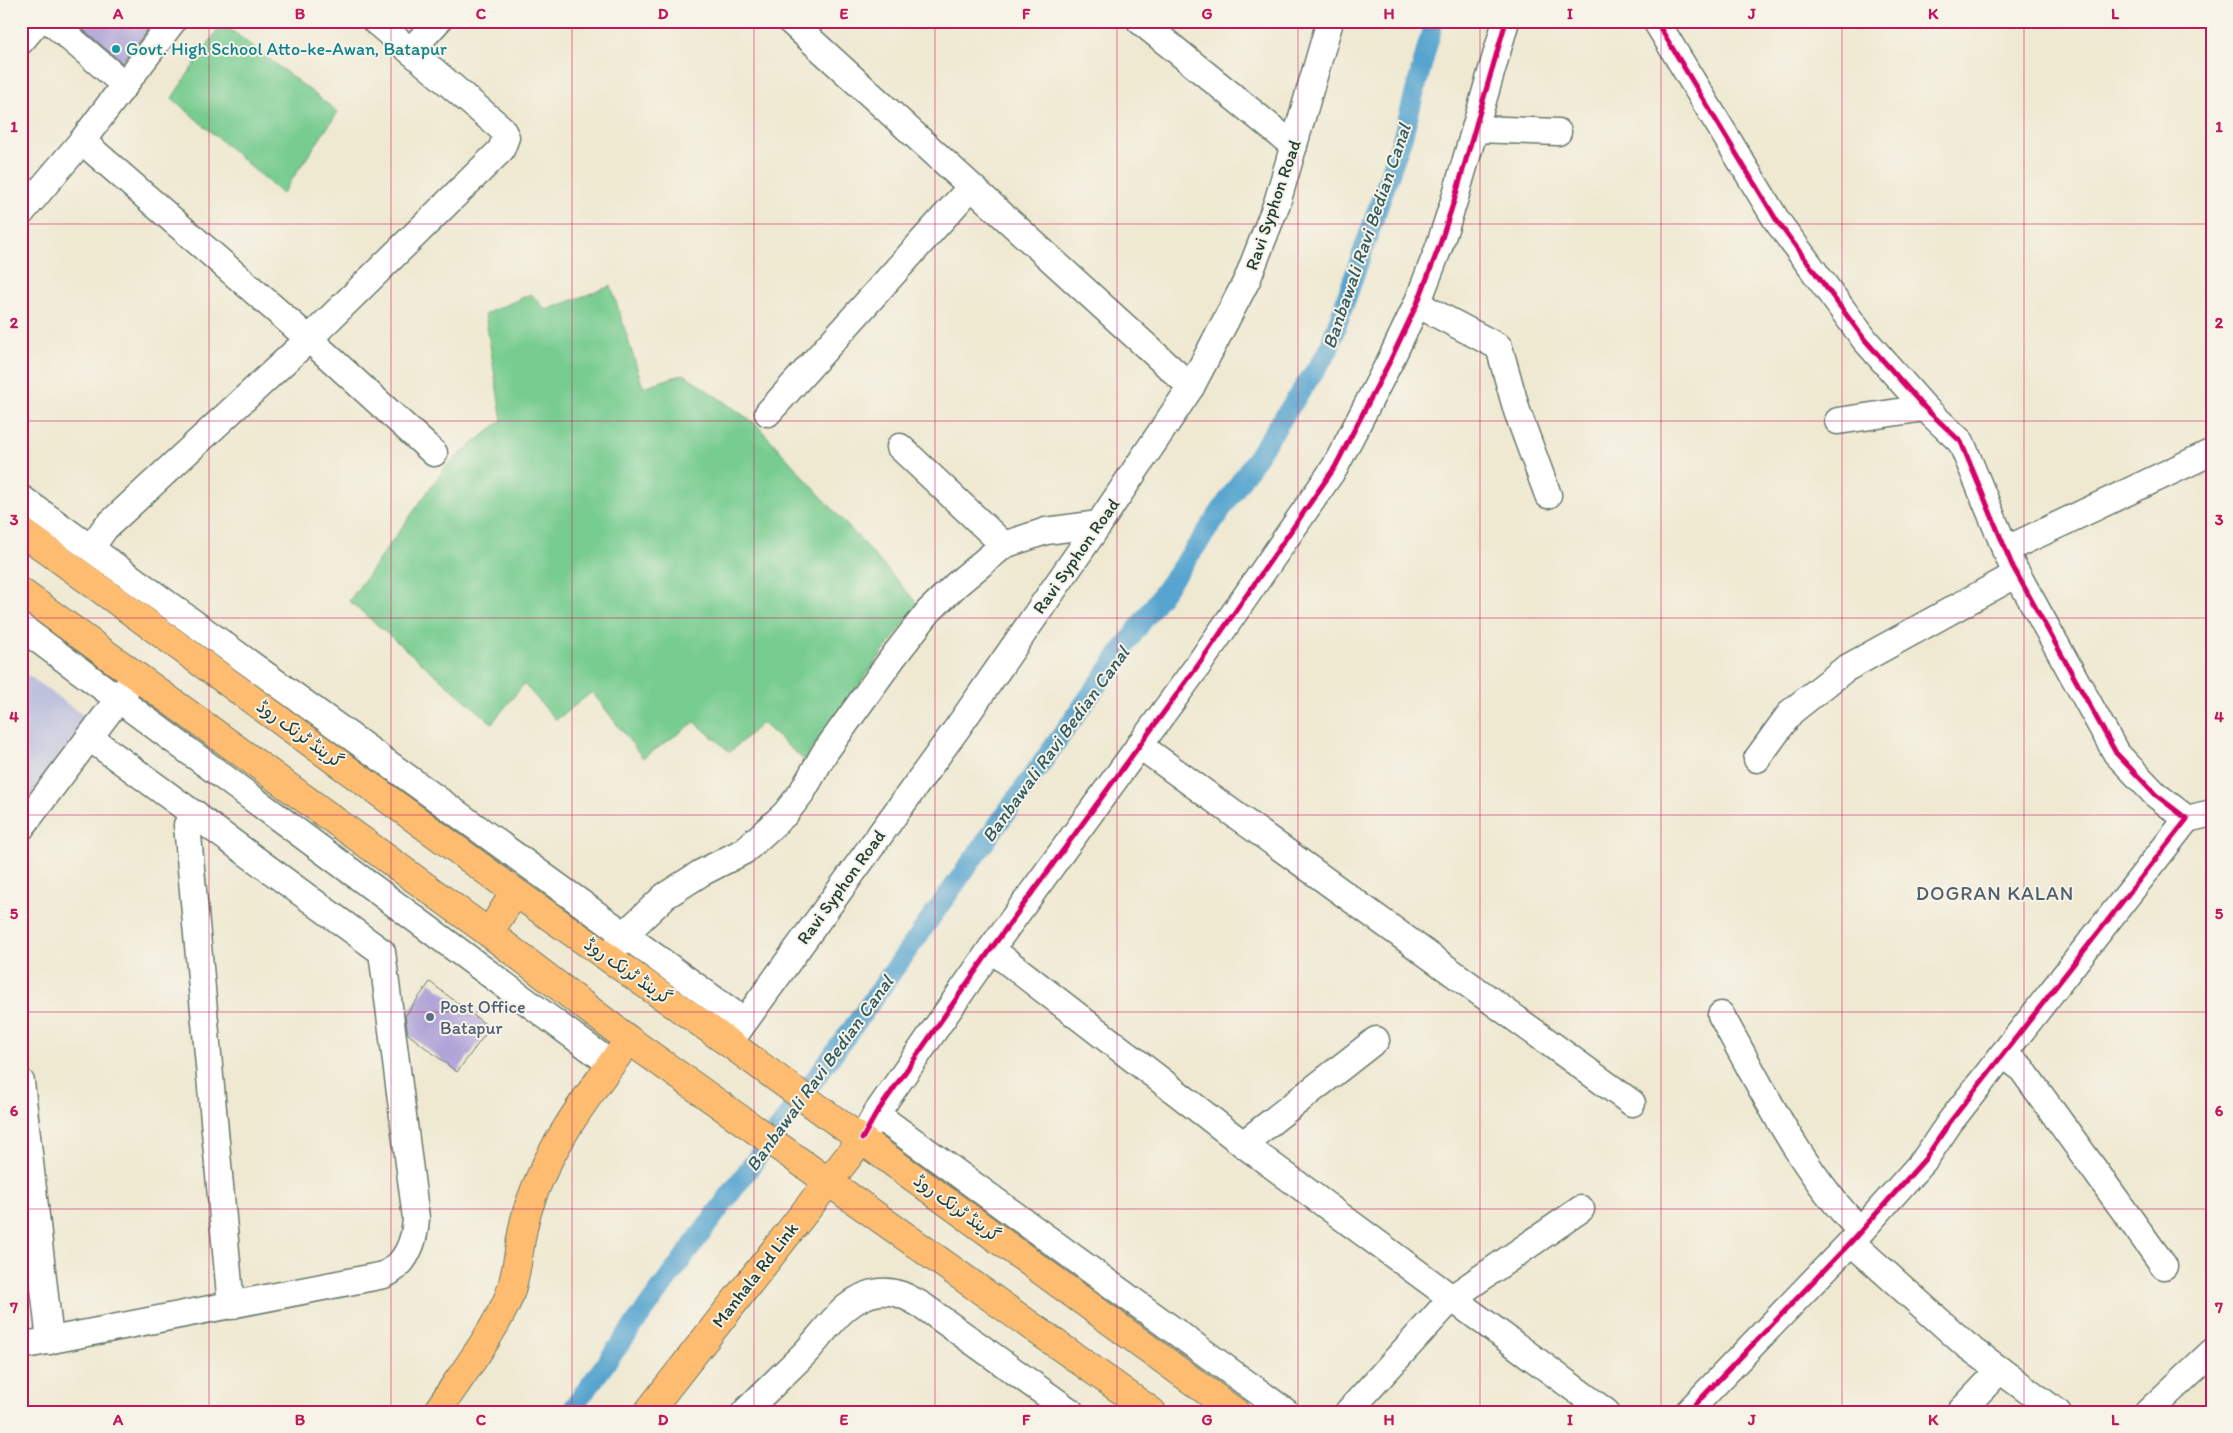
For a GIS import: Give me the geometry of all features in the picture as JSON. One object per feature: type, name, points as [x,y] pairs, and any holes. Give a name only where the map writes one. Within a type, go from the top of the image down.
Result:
[{"type":"main road","name":"گرینڈ ٹرنک روڈ","points":[[21,531],[516,892],[608,957],[737,1038],[857,1135],[1235,1412]]},
{"type":"main road","points":[[21,592],[488,933],[629,1040],[1152,1412]]},
{"type":"main road","points":[[488,933],[516,892]]},
{"type":"main road","points":[[437,1412],[491,1329],[508,1298],[515,1274],[521,1233],[537,1183],[558,1142],[629,1040]]},
{"type":"main road","name":"Manhala Rd Link","points":[[648,1412],[756,1272],[820,1176],[857,1135]]},
{"type":"street","points":[[21,41],[38,21]]},
{"type":"street","points":[[50,21],[125,85]]},
{"type":"street","points":[[21,213],[82,141],[173,21]]},
{"type":"street","points":[[91,548],[104,528],[309,339],[501,150],[506,137],[501,128],[376,21]]},
{"type":"street","points":[[410,51],[438,21]]},
{"type":"street","points":[[790,21],[1191,387]]},
{"type":"street","points":[[1140,21],[1294,146]]},
{"type":"street","name":"Ravi Syphon Road","points":[[737,1038],[958,727],[1099,524],[1191,387],[1247,280],[1277,203],[1330,21]]},
{"type":"street","points":[[857,1135],[876,1114],[991,949],[1199,664],[1335,467],[1390,361],[1416,304],[1454,201],[1506,21]]},
{"type":"street","points":[[1656,21],[1777,221],[1865,340],[1925,408],[1961,442],[2005,550],[2116,753],[2156,795],[2200,816],[2004,1054],[1950,1122],[1925,1159],[1856,1237],[1688,1412]]},
{"type":"street","points":[[1476,128],[1558,132]]},
{"type":"street","points":[[82,141],[309,339],[434,453]]},
{"type":"street","points":[[768,413],[972,187]]},
{"type":"street","points":[[1416,304],[1499,347],[1517,411],[1548,495]]},
{"type":"street","points":[[1838,421],[1925,408]]},
{"type":"street","points":[[900,447],[1004,545]]},
{"type":"street","points":[[2005,550],[2212,452]]},
{"type":"street","points":[[21,498],[625,934],[737,1038]]},
{"type":"street","points":[[608,957],[625,934],[665,896],[701,873],[744,851],[785,814],[802,792],[825,752],[894,656],[929,611],[957,584],[1004,545],[1046,531],[1099,524]]},
{"type":"street","points":[[1757,759],[1791,712],[1845,669],[2017,574]]},
{"type":"street","points":[[21,627],[611,1064]]},
{"type":"street","points":[[21,828],[135,676]]},
{"type":"street","points":[[21,1346],[384,1275],[393,1271],[410,1250],[416,1232],[416,1218],[382,952],[90,738]]},
{"type":"street","points":[[1139,745],[1632,1102]]},
{"type":"street","points":[[196,814],[187,825],[231,1306]]},
{"type":"street","points":[[991,949],[1243,1144],[1606,1412]]},
{"type":"street","points":[[1720,1015],[1787,1136],[1846,1216],[1856,1237],[1966,1345],[2052,1411]]},
{"type":"street","points":[[1243,1144],[1376,1040]]},
{"type":"street","points":[[2004,1054],[2020,1068],[2164,1266]]},
{"type":"street","points":[[21,1082],[50,1341]]},
{"type":"street","points":[[876,1114],[1286,1412]]},
{"type":"street","points":[[1348,1412],[1452,1298],[1581,1209]]},
{"type":"street","points":[[745,1412],[806,1352],[843,1310],[863,1298],[879,1292],[899,1293],[923,1306],[1071,1412]]},
{"type":"street","points":[[2148,1412],[2212,1352]]},
{"type":"street","points":[[1960,1412],[2000,1370]]},
{"type":"shaded area","points":[[21,670],[88,719],[21,809]]},
{"type":"green space","points":[[222,23],[338,112],[282,194],[172,98]]},
{"type":"green space","points":[[611,286],[643,387],[684,374],[756,424],[918,604],[804,760],[762,723],[730,752],[695,722],[643,758],[592,692],[556,720],[524,684],[492,723],[349,601],[447,465],[502,420],[485,314],[531,294],[546,310]]},
{"type":"building","points":[[73,21],[154,21],[122,63]]},
{"type":"building","points":[[430,982],[490,1028],[457,1072],[408,1034],[405,1016]]},
{"type":"waterway","name":"Banbawali Ravi Bedian Canal","points":[[570,1412],[856,1023],[1205,534],[1328,351],[1403,136],[1434,21]]},
{"type":"cycle path","points":[[862,1139],[876,1114],[991,949],[1199,664],[1335,467],[1417,304],[1439,247],[1506,21]]},
{"type":"cycle path","points":[[1656,21],[1777,221],[1865,340],[1925,408],[1961,442],[2012,565],[2116,753],[2156,795],[2187,819],[1950,1122],[1925,1159],[1851,1242],[1688,1412]]},
{"type":"place","name":"Govt. High School Atto-ke-Awan, Batapur","points":[[116,49]]},
{"type":"place","name":"Post Office Batapur","points":[[430,1017]]},
{"type":"district","name":"DOGRAN KALAN","points":[[1995,893]]}]
